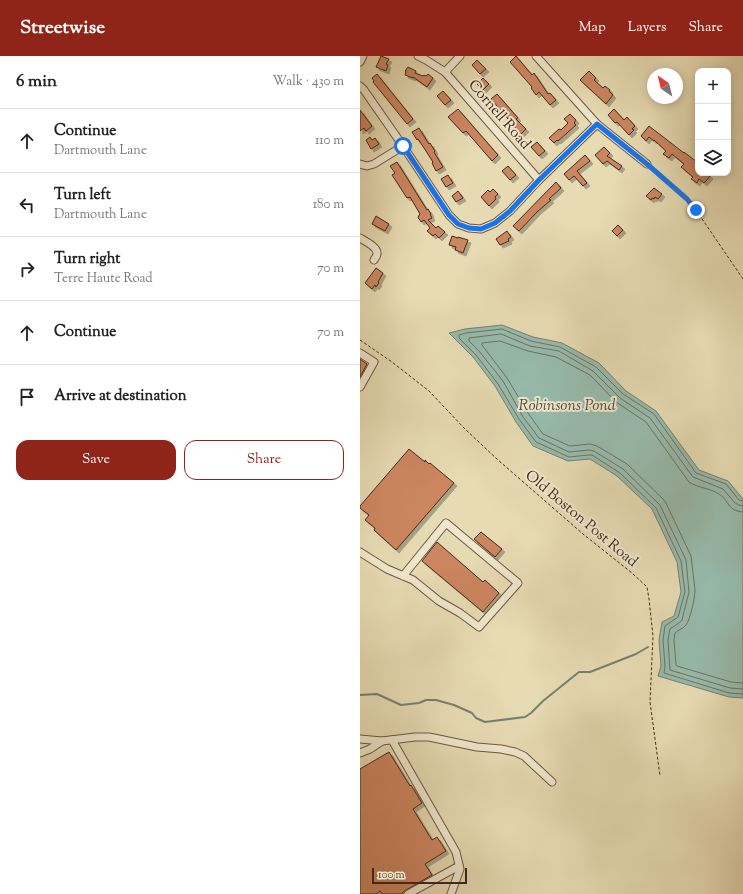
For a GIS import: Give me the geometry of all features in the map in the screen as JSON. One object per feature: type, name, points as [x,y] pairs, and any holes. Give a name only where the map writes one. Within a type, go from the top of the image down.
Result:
[{"type":"street","points":[[360,62],[363,56]]},
{"type":"street","name":"Cornell Road","points":[[418,56],[444,72],[539,180]]},
{"type":"street","points":[[444,72],[460,56]]},
{"type":"street","points":[[536,56],[597,124],[647,164]]},
{"type":"street","points":[[360,86],[403,146],[449,215],[458,224],[469,228],[481,229],[495,223],[510,211],[539,180],[597,124]]},
{"type":"street","points":[[360,164],[367,166],[374,164],[403,146]]},
{"type":"street","points":[[360,238],[376,250],[377,254],[374,260]]},
{"type":"street","points":[[360,352],[374,362],[360,387]]},
{"type":"street","points":[[360,552],[387,569],[403,576],[413,580],[439,601],[460,613],[479,627],[518,583],[446,523],[403,576]]},
{"type":"street","points":[[360,739],[382,741],[429,736],[477,747],[515,752],[524,756],[552,782]]},
{"type":"street","points":[[392,740],[456,852],[460,869],[451,894]]},
{"type":"street","points":[[360,753],[370,749],[382,741]]},
{"type":"street","points":[[408,894],[459,866]]},
{"type":"path","points":[[647,164],[692,204],[743,279]]},
{"type":"path","name":"Old Boston Post Road","points":[[360,340],[392,362],[429,391],[465,429],[498,460],[582,534],[632,573],[647,587],[653,636],[650,702],[660,776]]},
{"type":"water","name":"Robinsons Pond","points":[[502,325],[533,337],[562,343],[599,363],[626,391],[656,411],[699,470],[728,481],[743,499],[743,698],[729,697],[658,676],[661,666],[659,640],[662,622],[674,616],[681,592],[677,562],[652,509],[617,476],[590,459],[568,461],[533,446],[516,422],[495,386],[473,357],[449,333],[465,329]]},
{"type":"building","points":[[381,56],[389,59],[386,64],[388,65],[386,71],[376,67]]},
{"type":"building","points":[[516,56],[532,75],[534,73],[548,94],[550,93],[556,100],[550,105],[539,92],[536,95],[531,88],[532,87],[510,62]]},
{"type":"building","points":[[477,60],[486,69],[480,74],[472,65]]},
{"type":"building","points":[[408,67],[416,71],[415,73],[423,76],[428,74],[433,78],[427,87],[413,77],[405,75],[405,71]]},
{"type":"building","points":[[589,71],[596,78],[594,80],[603,88],[605,86],[613,95],[606,104],[580,80]]},
{"type":"building","points":[[377,74],[413,119],[407,124],[373,82],[374,81],[372,78]]},
{"type":"building","points":[[483,78],[489,84],[483,90],[477,84]]},
{"type":"building","points":[[443,91],[451,100],[445,105],[437,96]]},
{"type":"building","points":[[497,94],[518,118],[516,119],[526,129],[520,135],[491,99]]},
{"type":"building","points":[[458,109],[498,155],[492,161],[466,131],[463,133],[448,117]]},
{"type":"building","points":[[614,109],[624,120],[627,117],[635,126],[632,129],[634,130],[629,135],[608,115]]},
{"type":"building","points":[[360,110],[372,126],[366,131],[364,128],[360,131]]},
{"type":"building","points":[[570,114],[576,120],[574,123],[576,125],[554,143],[549,138],[568,123],[564,119]]},
{"type":"building","points":[[649,126],[695,161],[695,176],[710,176],[704,183],[699,179],[697,183],[691,179],[693,177],[681,167],[684,164],[672,154],[669,158],[663,154],[666,151],[654,140],[649,137],[646,141],[641,136]]},
{"type":"building","points":[[419,128],[435,151],[434,152],[443,167],[436,171],[432,163],[433,162],[412,132]]},
{"type":"building","points":[[370,137],[372,140],[375,138],[379,144],[371,149],[366,140]]},
{"type":"building","points":[[537,142],[545,151],[539,156],[531,147]]},
{"type":"building","points":[[604,147],[610,153],[607,156],[622,166],[619,170],[607,161],[603,164],[595,155]]},
{"type":"building","points":[[585,155],[590,161],[577,171],[587,183],[583,186],[574,176],[569,180],[564,174]]},
{"type":"building","points":[[397,162],[431,214],[432,218],[428,220],[436,228],[438,226],[445,232],[439,238],[435,234],[433,236],[427,231],[430,228],[424,220],[421,222],[418,218],[420,214],[410,197],[407,198],[392,175],[395,173],[390,166]]},
{"type":"building","points":[[508,166],[516,175],[510,180],[502,171]]},
{"type":"building","points":[[448,175],[453,183],[446,187],[441,179]]},
{"type":"building","points":[[556,182],[561,188],[549,199],[551,200],[519,231],[513,226]]},
{"type":"building","points":[[654,188],[662,194],[658,199],[655,197],[651,200],[646,196]]},
{"type":"building","points":[[493,189],[498,194],[495,197],[496,199],[489,206],[481,197],[488,190],[490,192]]},
{"type":"building","points":[[458,191],[463,198],[456,202],[452,196]]},
{"type":"building","points":[[376,216],[389,224],[385,231],[372,224]]},
{"type":"building","points":[[618,225],[623,230],[617,236],[612,231]]},
{"type":"building","points":[[507,231],[511,237],[508,239],[509,241],[500,245],[496,239]]},
{"type":"building","points":[[452,236],[468,240],[463,253],[455,250],[456,247],[449,245]]},
{"type":"building","points":[[376,268],[383,273],[378,282],[379,283],[372,289],[365,283]]},
{"type":"building","points":[[360,359],[367,364],[360,377]]},
{"type":"building","points":[[409,449],[425,462],[425,460],[429,464],[430,463],[454,483],[396,550],[374,530],[375,528],[365,520],[369,515],[360,508],[360,506]]},
{"type":"building","points":[[481,532],[502,549],[495,557],[474,539]]},
{"type":"building","points":[[437,542],[483,582],[485,580],[499,593],[483,612],[422,561]]},
{"type":"building","points":[[389,752],[422,803],[413,809],[432,840],[437,837],[446,851],[425,864],[432,875],[401,894],[382,894],[380,891],[376,894],[360,894],[360,769]]},
{"type":"waterway","points":[[360,695],[377,694],[401,705],[419,703],[426,700],[436,700],[454,705],[472,713],[476,718],[485,722],[525,717],[579,672],[590,672],[636,654],[648,647]]},
{"type":"route","points":[[403,146],[449,215],[458,224],[469,228],[481,229],[495,223],[510,211],[539,180],[597,124],[647,164],[687,199],[696,210]]}]
